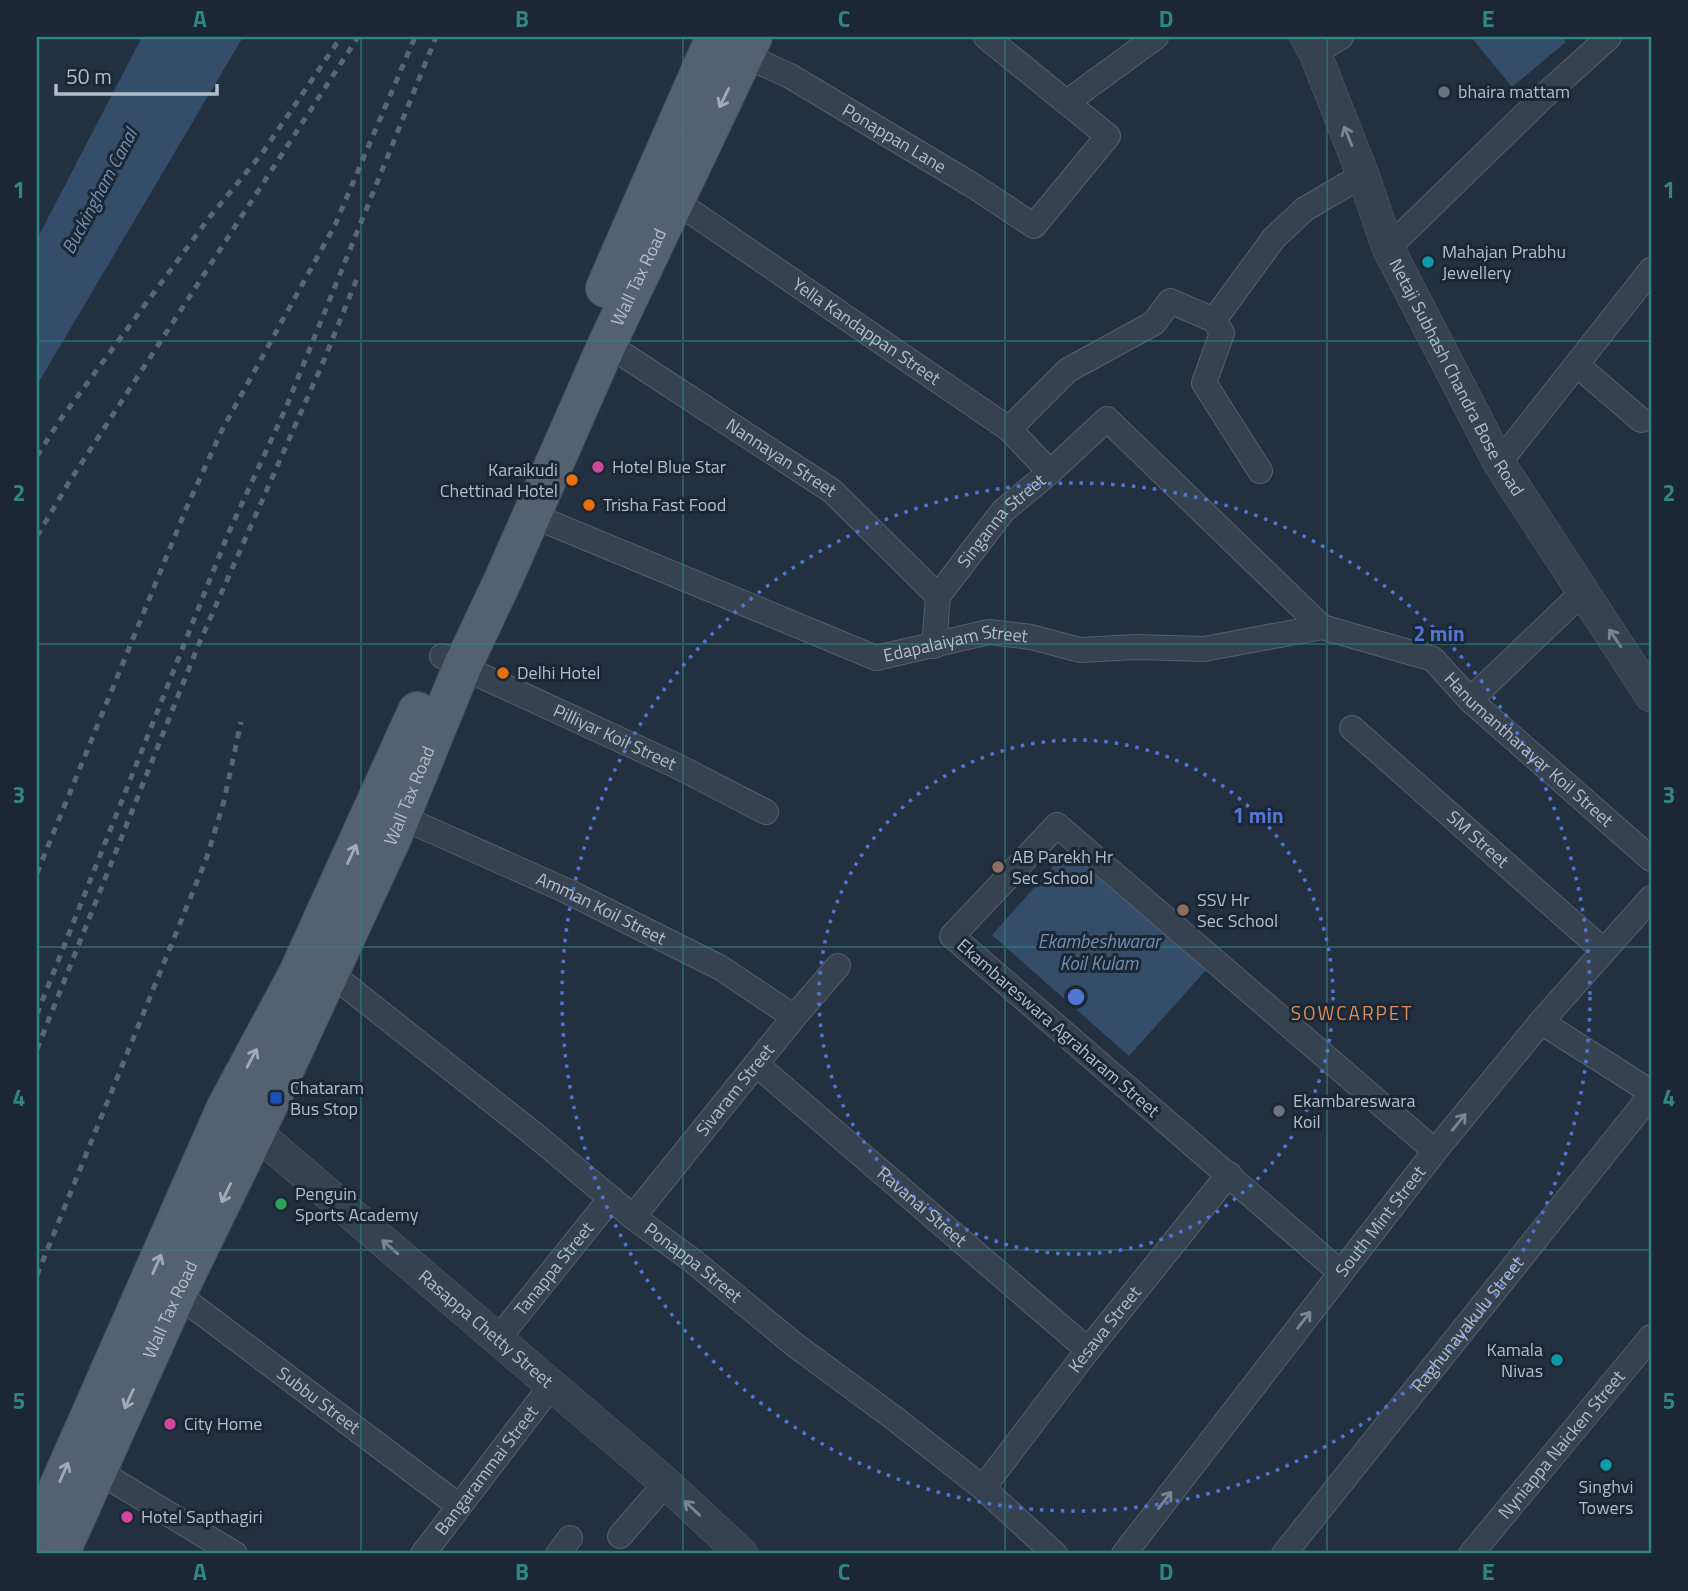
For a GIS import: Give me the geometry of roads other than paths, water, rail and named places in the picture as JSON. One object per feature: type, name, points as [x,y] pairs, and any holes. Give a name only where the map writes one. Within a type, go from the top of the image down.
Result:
[{"type":"main road","name":"Wall Tax Road","points":[[60,1554],[177,1294],[256,1132],[401,817],[452,662],[504,578],[674,200],[737,43]]},
{"type":"main road","name":"Wall Tax Road","points":[[37,1535],[226,1107],[297,975],[452,662],[737,43]]},
{"type":"street","points":[[986,37],[1067,102],[1156,37]]},
{"type":"street","points":[[1388,248],[1544,96],[1609,37]]},
{"type":"street","name":"Netaji Subhash Chandra Bose Road","points":[[1321,42],[1388,248],[1499,463],[1651,696]]},
{"type":"street","name":"Ponappan Lane","points":[[737,43],[972,185],[1033,226],[1037,225],[1107,137],[1107,134],[1067,102]]},
{"type":"street","points":[[1214,320],[1274,238],[1305,209],[1363,175]]},
{"type":"street","name":"Yella Kandappan Street","points":[[674,200],[1009,429],[1050,472]]},
{"type":"street","points":[[1499,463],[1651,270]]},
{"type":"street","points":[[1009,429],[1068,370],[1154,323],[1170,301],[1214,320],[1222,333],[1204,383],[1260,471]]},
{"type":"street","name":"Nannayan Street","points":[[607,344],[832,491],[938,596]]},
{"type":"street","points":[[1577,365],[1641,421]]},
{"type":"street","name":"Singanna Street","points":[[938,596],[1003,511],[1107,419],[1322,627]]},
{"type":"street","name":"Edapalaiyam Street","points":[[531,515],[876,658],[989,632],[1031,637],[1080,650],[1136,647],[1205,649],[1322,627]]},
{"type":"street","points":[[1470,700],[1584,591]]},
{"type":"street","points":[[934,646],[938,596]]},
{"type":"street","name":"Hanumantharayar Koil Street","points":[[1322,627],[1433,659],[1470,700],[1651,859]]},
{"type":"street","name":"Pilliyar Koil Street","points":[[452,662],[665,760],[766,812]]},
{"type":"street","name":"SM Street","points":[[1352,727],[1603,950]]},
{"type":"street","name":"Amman Koil Street","points":[[401,817],[566,891],[721,968],[794,1017]]},
{"type":"street","name":"Ekambareswara Agraharam Street","points":[[1341,1273],[952,936],[1057,825],[1436,1151]]},
{"type":"street","name":"South Mint Street","points":[[1124,1554],[1436,1151],[1603,950],[1647,908]]},
{"type":"street","name":"Sivaram Street","points":[[633,1217],[838,966]]},
{"type":"street","name":"Ponappa Street","points":[[329,972],[795,1345],[983,1488],[1055,1554]]},
{"type":"street","points":[[1541,1022],[1651,1094]]},
{"type":"street","name":"Ravanai Street","points":[[756,1064],[1088,1350]]},
{"type":"street","name":"Raghunayakulu Street","points":[[1284,1554],[1651,1094]]},
{"type":"street","name":"Rasappa Chetty Street","points":[[226,1107],[666,1483],[742,1554]]},
{"type":"street","name":"Kesava Street","points":[[983,1488],[1088,1350],[1228,1174]]},
{"type":"street","name":"Tanappa Street","points":[[497,1340],[611,1198]]},
{"type":"street","name":"Subbu Street","points":[[177,1294],[458,1506]]},
{"type":"street","name":"Nyniappa Naicken Street","points":[[1471,1554],[1651,1337]]},
{"type":"street","name":"Bangarammai Street","points":[[423,1554],[551,1386]]},
{"type":"street","points":[[96,1470],[235,1554]]},
{"type":"street","points":[[620,1536],[666,1483]]},
{"type":"water","name":"Buckingham Canal","points":[[142,37],[243,37],[37,385],[37,239]]},
{"type":"water","points":[[1471,37],[1561,37],[1566,42],[1512,87]]},
{"type":"water","name":"Ekambeshwarar Koil Kulam","points":[[1070,847],[1207,969],[1129,1056],[992,935]]},
{"type":"railway","points":[[37,456],[60,420],[209,218],[263,152],[341,37]]},
{"type":"railway","points":[[37,536],[358,37]]},
{"type":"railway","points":[[37,873],[186,509],[222,430],[335,225],[415,37]]},
{"type":"railway","points":[[37,1014],[228,534],[285,410],[436,37]]},
{"type":"railway","points":[[37,1049],[198,646],[324,360],[358,276]]},
{"type":"railway","points":[[37,1275],[207,857],[224,801],[241,722]]},
{"type":"place","name":"bhaira mattam","points":[[1444,92]]},
{"type":"place","name":"Mahajan Prabhu Jewellery","points":[[1428,262]]},
{"type":"place","name":"Hotel Blue Star","points":[[598,467]]},
{"type":"place","name":"Karaikudi Chettinad Hotel","points":[[572,480]]},
{"type":"place","name":"Trisha Fast Food","points":[[589,505]]},
{"type":"place","name":"Delhi Hotel","points":[[503,673]]},
{"type":"place","name":"AB Parekh Hr Sec School","points":[[998,867]]},
{"type":"place","name":"SSV Hr Sec School","points":[[1183,910]]},
{"type":"place","name":"Chataram Bus Stop","points":[[276,1098]]},
{"type":"place","name":"Ekambareswara Koil","points":[[1279,1111]]},
{"type":"place","name":"Penguin Sports Academy","points":[[281,1204]]},
{"type":"place","name":"Kamala Nivas","points":[[1557,1360]]},
{"type":"place","name":"City Home","points":[[170,1424]]},
{"type":"place","name":"Singhvi Towers","points":[[1606,1465]]},
{"type":"place","name":"Hotel Sapthagiri","points":[[127,1517]]},
{"type":"district","name":"SOWCARPET","points":[[1352,1013]]}]
